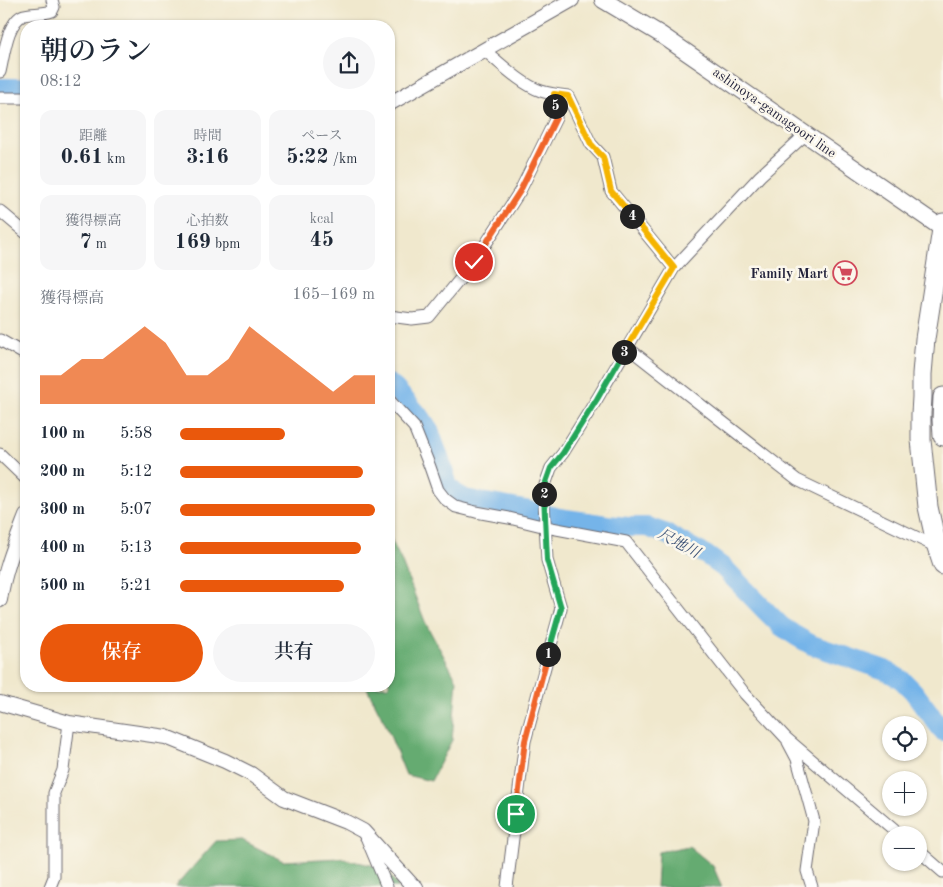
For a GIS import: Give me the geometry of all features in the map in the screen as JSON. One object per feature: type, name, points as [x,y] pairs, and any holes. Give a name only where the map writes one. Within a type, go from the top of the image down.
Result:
[{"type":"highway","points":[[940,556],[928,507],[921,440],[922,374],[925,338],[943,227]]},
{"type":"highway","points":[[922,397],[931,370],[943,302]]},
{"type":"highway","points":[[943,397],[943,436]]},
{"type":"main road","name":"ashinoya-gamagoori line","points":[[603,0],[660,34],[943,227]]},
{"type":"street","points":[[0,72],[10,29],[15,21],[23,15],[52,11],[54,6],[52,0]]},
{"type":"street","points":[[395,101],[572,0]]},
{"type":"street","points":[[484,50],[514,76],[540,91],[568,96],[591,144],[603,157],[611,191],[674,268]]},
{"type":"street","points":[[395,317],[412,319],[429,317],[474,262],[520,191],[556,118],[554,94]]},
{"type":"street","points":[[0,98],[20,98]]},
{"type":"street","points":[[507,887],[525,741],[561,608],[547,560],[544,508],[545,485],[551,468],[563,453],[597,399],[674,268],[760,176],[806,134]]},
{"type":"street","points":[[0,212],[20,228]]},
{"type":"street","points":[[0,340],[20,352]]},
{"type":"street","points":[[627,347],[797,480],[940,556]]},
{"type":"street","points":[[395,406],[414,427],[438,490],[445,499],[456,507],[626,542],[745,694],[786,738],[889,826]]},
{"type":"street","points":[[0,454],[20,473]]},
{"type":"street","points":[[0,600],[2,587],[20,531]]},
{"type":"street","points":[[0,703],[69,723],[166,736],[225,761],[251,774],[284,798],[346,822],[363,831],[416,887]]},
{"type":"street","points":[[50,887],[54,878],[54,793],[63,770],[69,723]]},
{"type":"street","points":[[786,738],[797,759],[814,821],[807,871],[812,887]]},
{"type":"street","points":[[363,831],[387,887]]},
{"type":"street","points":[[927,859],[943,872]]},
{"type":"green space","points":[[395,548],[426,624],[457,680],[452,740],[431,781],[406,775],[385,723],[369,692],[395,692]]},
{"type":"green space","points":[[242,840],[283,861],[340,858],[384,868],[399,887],[175,887],[216,841]]},
{"type":"green space","points":[[689,846],[713,866],[722,887],[656,887],[658,852]]},
{"type":"waterway","name":"尺地川","points":[[0,88],[20,88]]},
{"type":"waterway","name":"尺地川","points":[[395,389],[422,419],[429,430],[448,486],[455,493],[465,499],[559,518],[607,525],[647,527],[664,533],[706,555],[724,568],[781,626],[796,636],[812,645],[885,670],[902,680],[913,691],[943,731]]},
{"type":"place","name":"Family Mart","points":[[845,273]]},
{"type":"route","points":[[474,262],[520,191],[556,118],[554,94],[568,96],[591,144],[603,157],[611,191],[674,268],[597,399],[563,453],[551,468],[545,485],[547,560],[561,608],[525,741],[516,814]]}]
